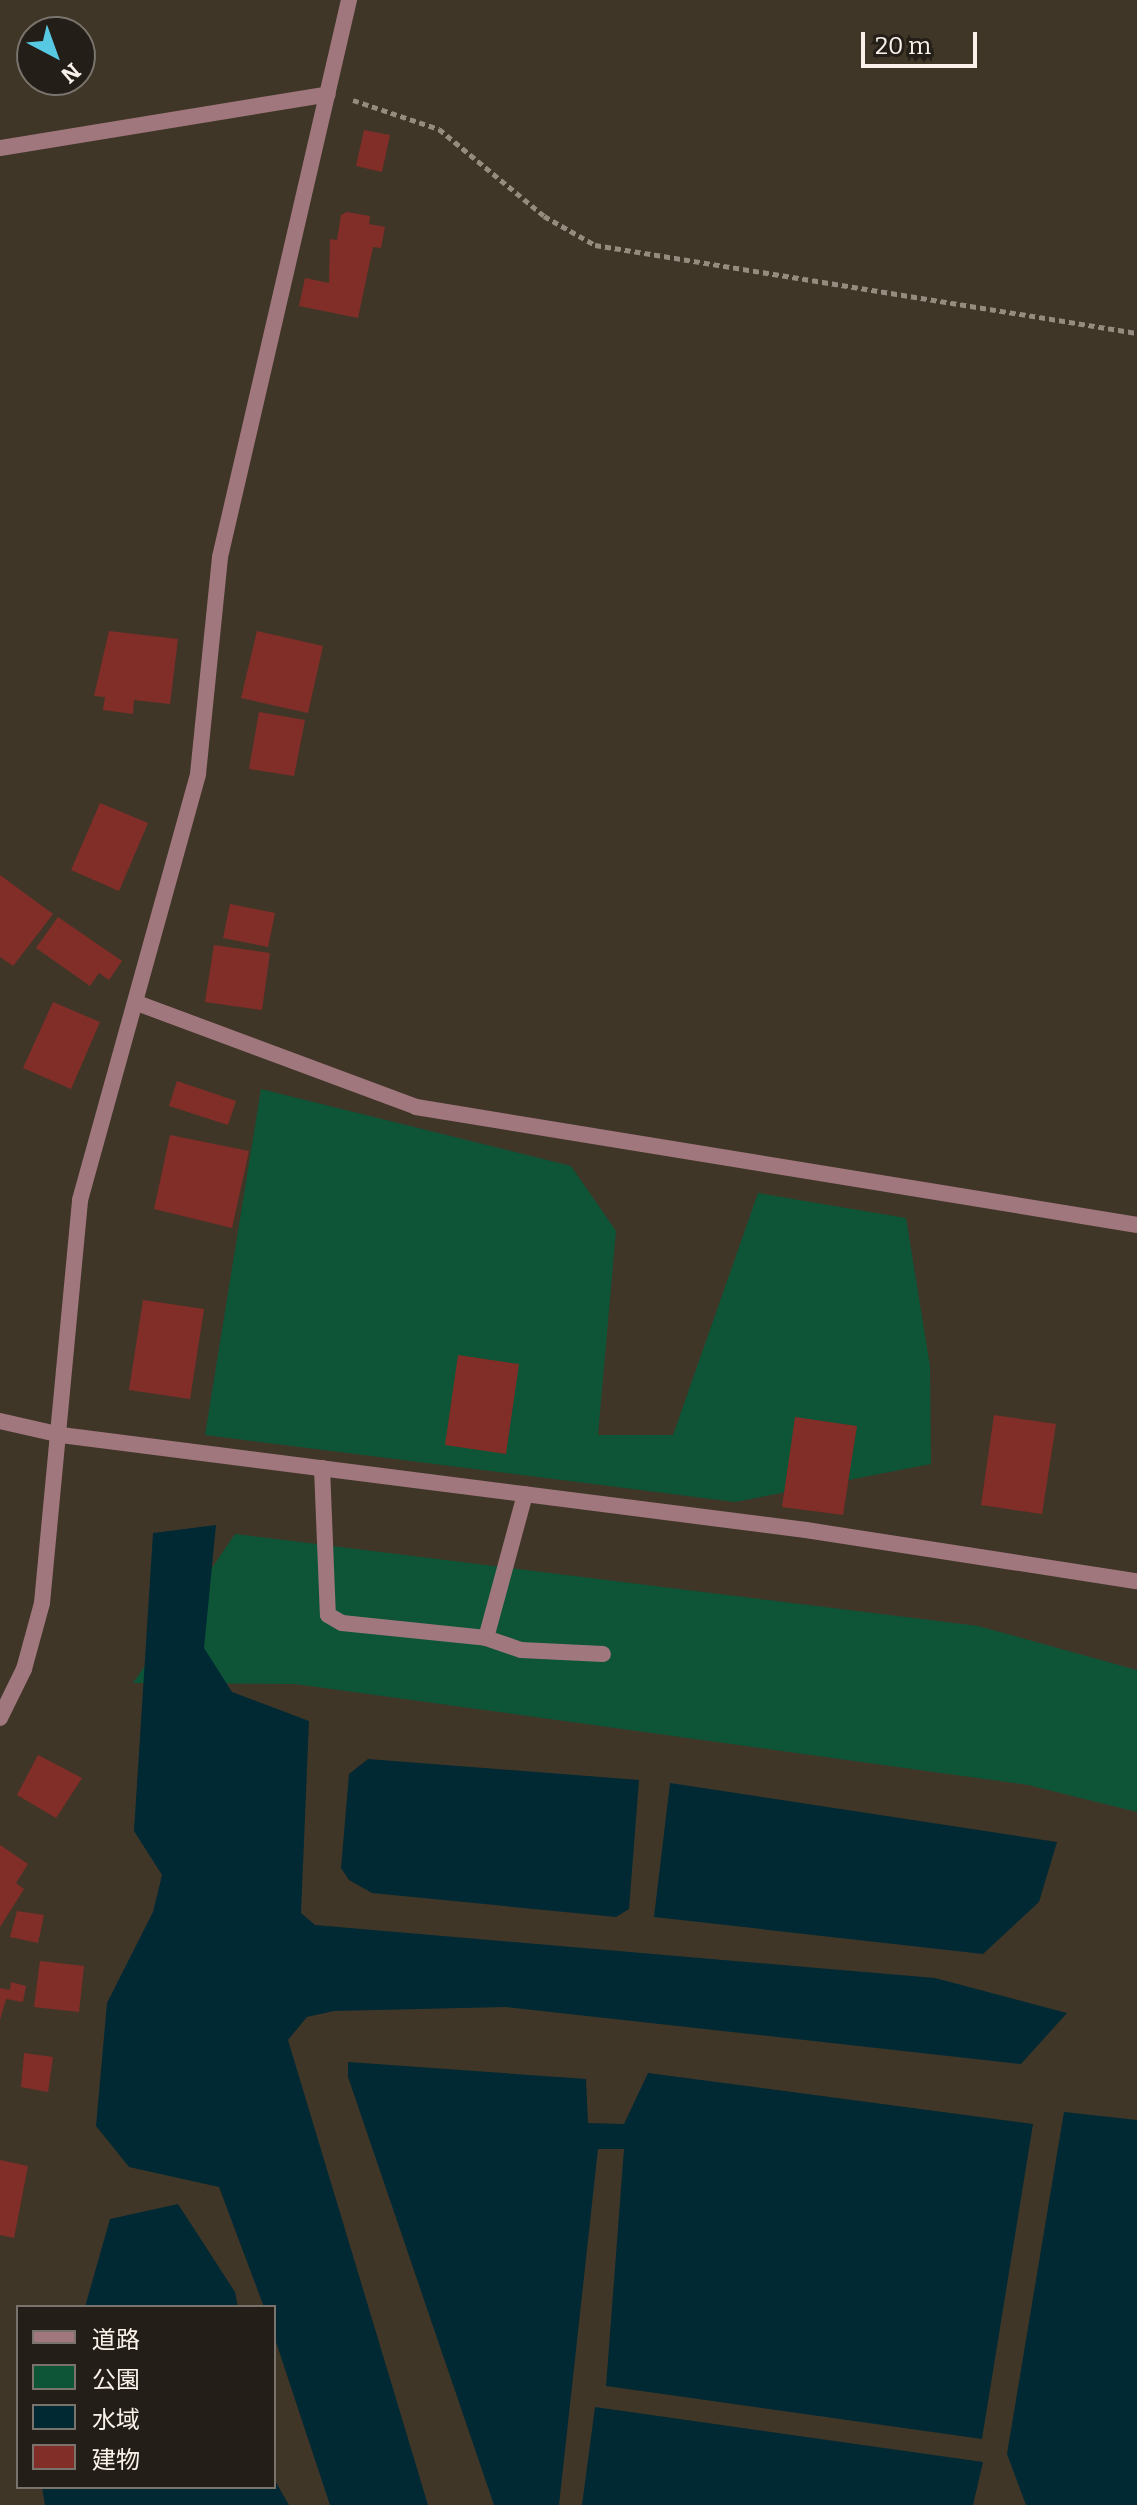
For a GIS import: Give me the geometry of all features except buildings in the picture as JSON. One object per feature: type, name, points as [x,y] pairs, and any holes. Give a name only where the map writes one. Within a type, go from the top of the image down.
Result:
[{"type":"street","points":[[0,1718],[24,1669],[42,1603],[61,1435],[66,1313],[80,1200],[198,774],[220,557],[349,0]]},
{"type":"street","points":[[0,148],[328,94]]},
{"type":"street","points":[[137,1003],[416,1107],[1137,1225]]},
{"type":"street","points":[[0,1421],[61,1435],[806,1530],[1137,1581]]},
{"type":"street","points":[[322,1468],[328,1615],[342,1623],[486,1638],[521,1650],[603,1654]]},
{"type":"street","points":[[486,1638],[525,1494]]},
{"type":"path","points":[[328,94],[439,129],[544,216],[595,245],[1137,333]]},
{"type":"green space","points":[[261,1089],[571,1166],[616,1231],[598,1435],[673,1435],[758,1193],[906,1218],[930,1366],[931,1464],[735,1502],[205,1435]]},
{"type":"green space","points":[[235,1534],[978,1626],[1137,1670],[1137,1812],[1028,1785],[295,1684],[133,1683]]},
{"type":"water","points":[[216,1525],[204,1648],[232,1692],[309,1721],[301,1913],[315,1925],[935,1978],[1067,2013],[1021,2064],[506,2007],[334,2011],[307,2017],[288,2040],[428,2505],[330,2505],[276,2342],[276,2305],[263,2305],[219,2187],[129,2167],[96,2126],[107,2003],[153,1912],[162,1875],[134,1831],[153,1533]]},
{"type":"water","points":[[368,1759],[639,1780],[629,1909],[616,1917],[372,1893],[349,1880],[341,1868],[349,1774]]},
{"type":"water","points":[[670,1783],[1057,1842],[1039,1902],[983,1954],[654,1917]]},
{"type":"water","points":[[348,2062],[586,2079],[588,2123],[624,2124],[648,2073],[1033,2124],[982,2439],[606,2386],[624,2149],[598,2149],[559,2505],[494,2505],[348,2077]]},
{"type":"water","points":[[1064,2112],[1137,2120],[1137,2505],[1026,2505],[1007,2454]]},
{"type":"water","points":[[178,2204],[235,2292],[238,2305],[86,2305],[110,2219]]},
{"type":"water","points":[[595,2407],[983,2462],[973,2505],[582,2505]]},
{"type":"water","points":[[276,2482],[289,2505],[45,2505],[42,2489],[276,2489]]}]
